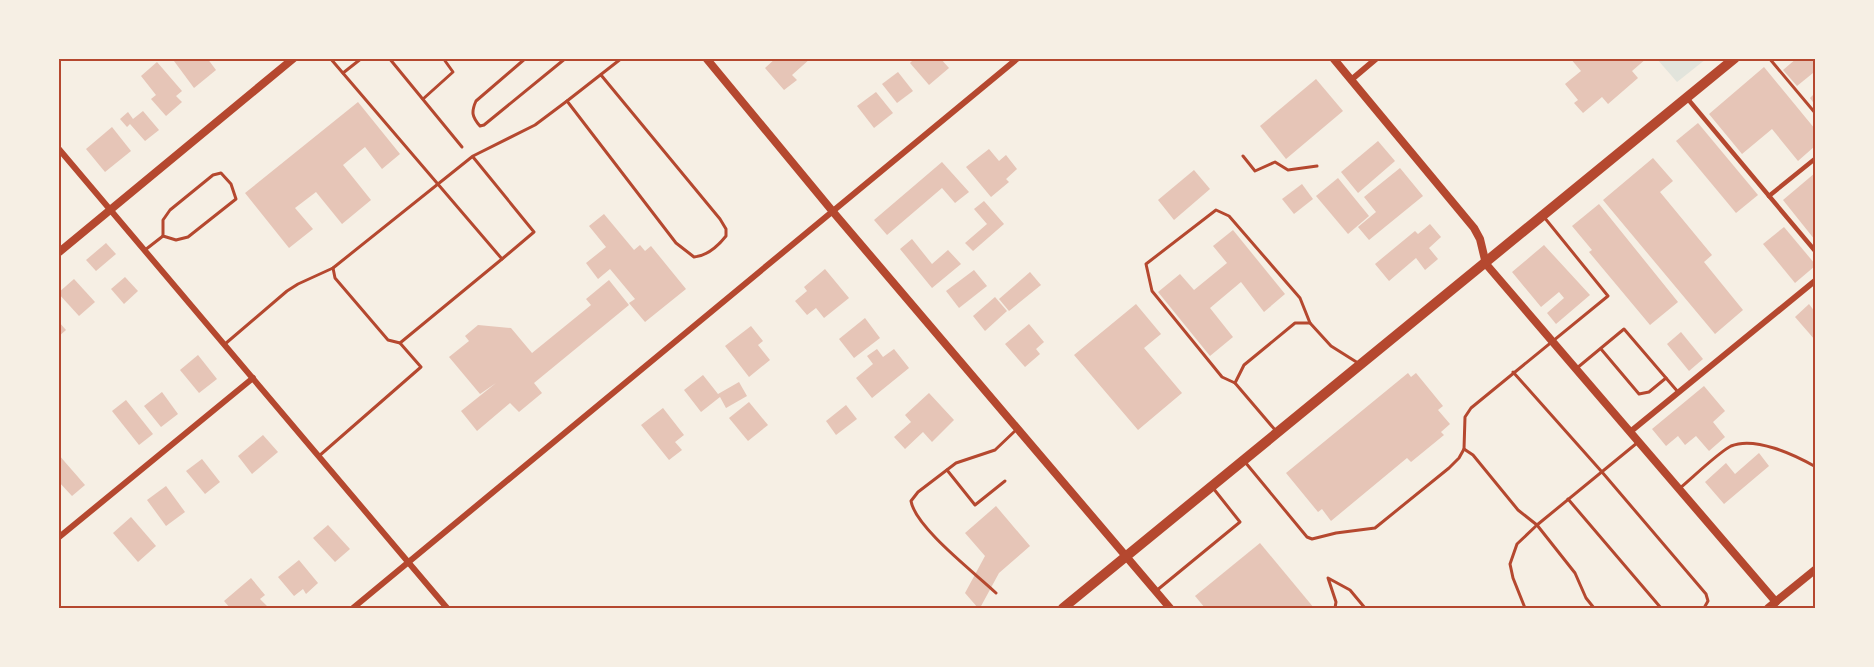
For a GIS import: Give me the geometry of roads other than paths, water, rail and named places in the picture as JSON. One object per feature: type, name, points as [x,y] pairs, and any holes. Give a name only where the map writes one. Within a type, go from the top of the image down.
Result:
[{"type":"main road","points":[[1064,609],[1735,58]]},
{"type":"street","points":[[58,253],[294,58]]},
{"type":"street","points":[[706,58],[834,213],[1170,609]]},
{"type":"street","points":[[353,609],[834,213],[1018,58]]},
{"type":"street","points":[[1333,58],[1474,228],[1480,239],[1486,264],[1779,605]]},
{"type":"street","points":[[1351,80],[1377,58]]},
{"type":"street","points":[[1687,98],[1815,252]]},
{"type":"street","points":[[58,148],[447,609]]},
{"type":"street","points":[[1769,196],[1815,158]]},
{"type":"street","points":[[1630,432],[1815,280]]},
{"type":"street","points":[[58,538],[253,378]]},
{"type":"street","points":[[1768,609],[1779,605],[1815,569]]},
{"type":"lane","points":[[330,58],[502,259]]},
{"type":"lane","points":[[343,74],[362,58]]},
{"type":"lane","points":[[389,58],[462,147]]},
{"type":"lane","points":[[422,99],[453,72],[442,58]]},
{"type":"lane","points":[[526,58],[476,101],[472,110],[474,119],[480,126],[566,58]]},
{"type":"lane","points":[[224,344],[287,291],[333,268],[473,156],[535,125],[622,58]]},
{"type":"lane","points":[[1769,58],[1815,114]]},
{"type":"lane","points":[[567,101],[676,243],[693,257],[700,256],[716,246],[726,236],[726,230],[720,219],[601,75]]},
{"type":"lane","points":[[400,343],[534,232],[473,156]]},
{"type":"lane","points":[[1243,156],[1255,171],[1275,162],[1288,170],[1317,166]]},
{"type":"lane","points":[[145,250],[162,236],[163,220],[170,210],[213,175],[221,173],[231,184],[236,199],[188,237],[176,240],[162,236]]},
{"type":"lane","points":[[1278,433],[1235,383],[1222,377],[1152,291],[1146,264],[1216,210],[1229,216],[1300,298],[1310,323],[1331,346],[1362,365]]},
{"type":"lane","points":[[1244,461],[1307,537],[1312,539],[1375,528],[1449,468],[1464,449],[1467,412],[1608,296],[1543,216]]},
{"type":"lane","points":[[319,456],[421,367],[400,343],[388,340],[335,278],[333,268]]},
{"type":"lane","points":[[1235,383],[1244,365],[1295,323],[1310,323]]},
{"type":"lane","points":[[1576,370],[1624,329],[1678,393]]},
{"type":"lane","points":[[1601,349],[1639,394],[1649,392],[1666,378]]},
{"type":"lane","points":[[1513,372],[1706,594],[1708,601],[1704,609]]},
{"type":"lane","points":[[996,593],[933,535],[912,508],[911,501],[918,492],[947,470],[968,457],[995,450],[1017,429]]},
{"type":"lane","points":[[1525,609],[1510,564],[1517,544],[1638,441]]},
{"type":"lane","points":[[1679,489],[1730,447],[1748,442],[1776,449],[1815,467]]},
{"type":"lane","points":[[1464,449],[1473,455],[1518,510],[1538,525],[1575,573],[1586,598],[1594,609]]},
{"type":"lane","points":[[947,470],[975,505],[1005,481]]},
{"type":"lane","points":[[1155,591],[1240,522],[1212,487]]},
{"type":"lane","points":[[1568,499],[1661,609]]},
{"type":"lane","points":[[1335,609],[1336,602],[1328,578],[1350,590],[1365,609]]}]
